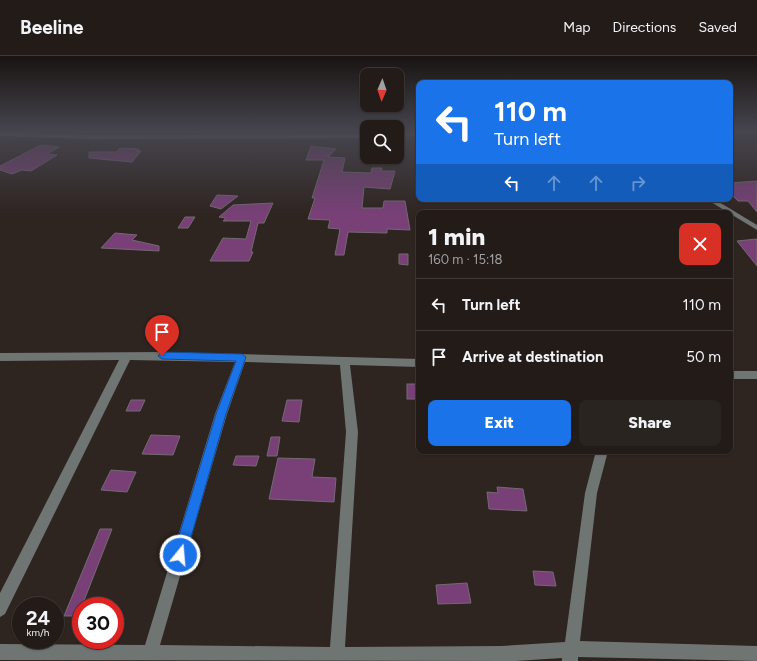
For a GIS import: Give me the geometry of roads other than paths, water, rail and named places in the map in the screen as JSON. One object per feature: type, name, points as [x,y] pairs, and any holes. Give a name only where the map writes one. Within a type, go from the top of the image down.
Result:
[{"type":"street","points":[[714,202],[727,210]]},
{"type":"street","points":[[733,214],[757,228]]},
{"type":"street","points":[[0,357],[242,357],[416,363]]},
{"type":"street","points":[[0,609],[126,357]]},
{"type":"street","points":[[150,654],[221,414],[242,357]]},
{"type":"street","points":[[337,655],[352,432],[345,361]]},
{"type":"street","points":[[733,375],[757,375]]},
{"type":"street","points":[[571,655],[591,493],[601,454]]},
{"type":"street","points":[[0,652],[337,655],[757,654]]}]
